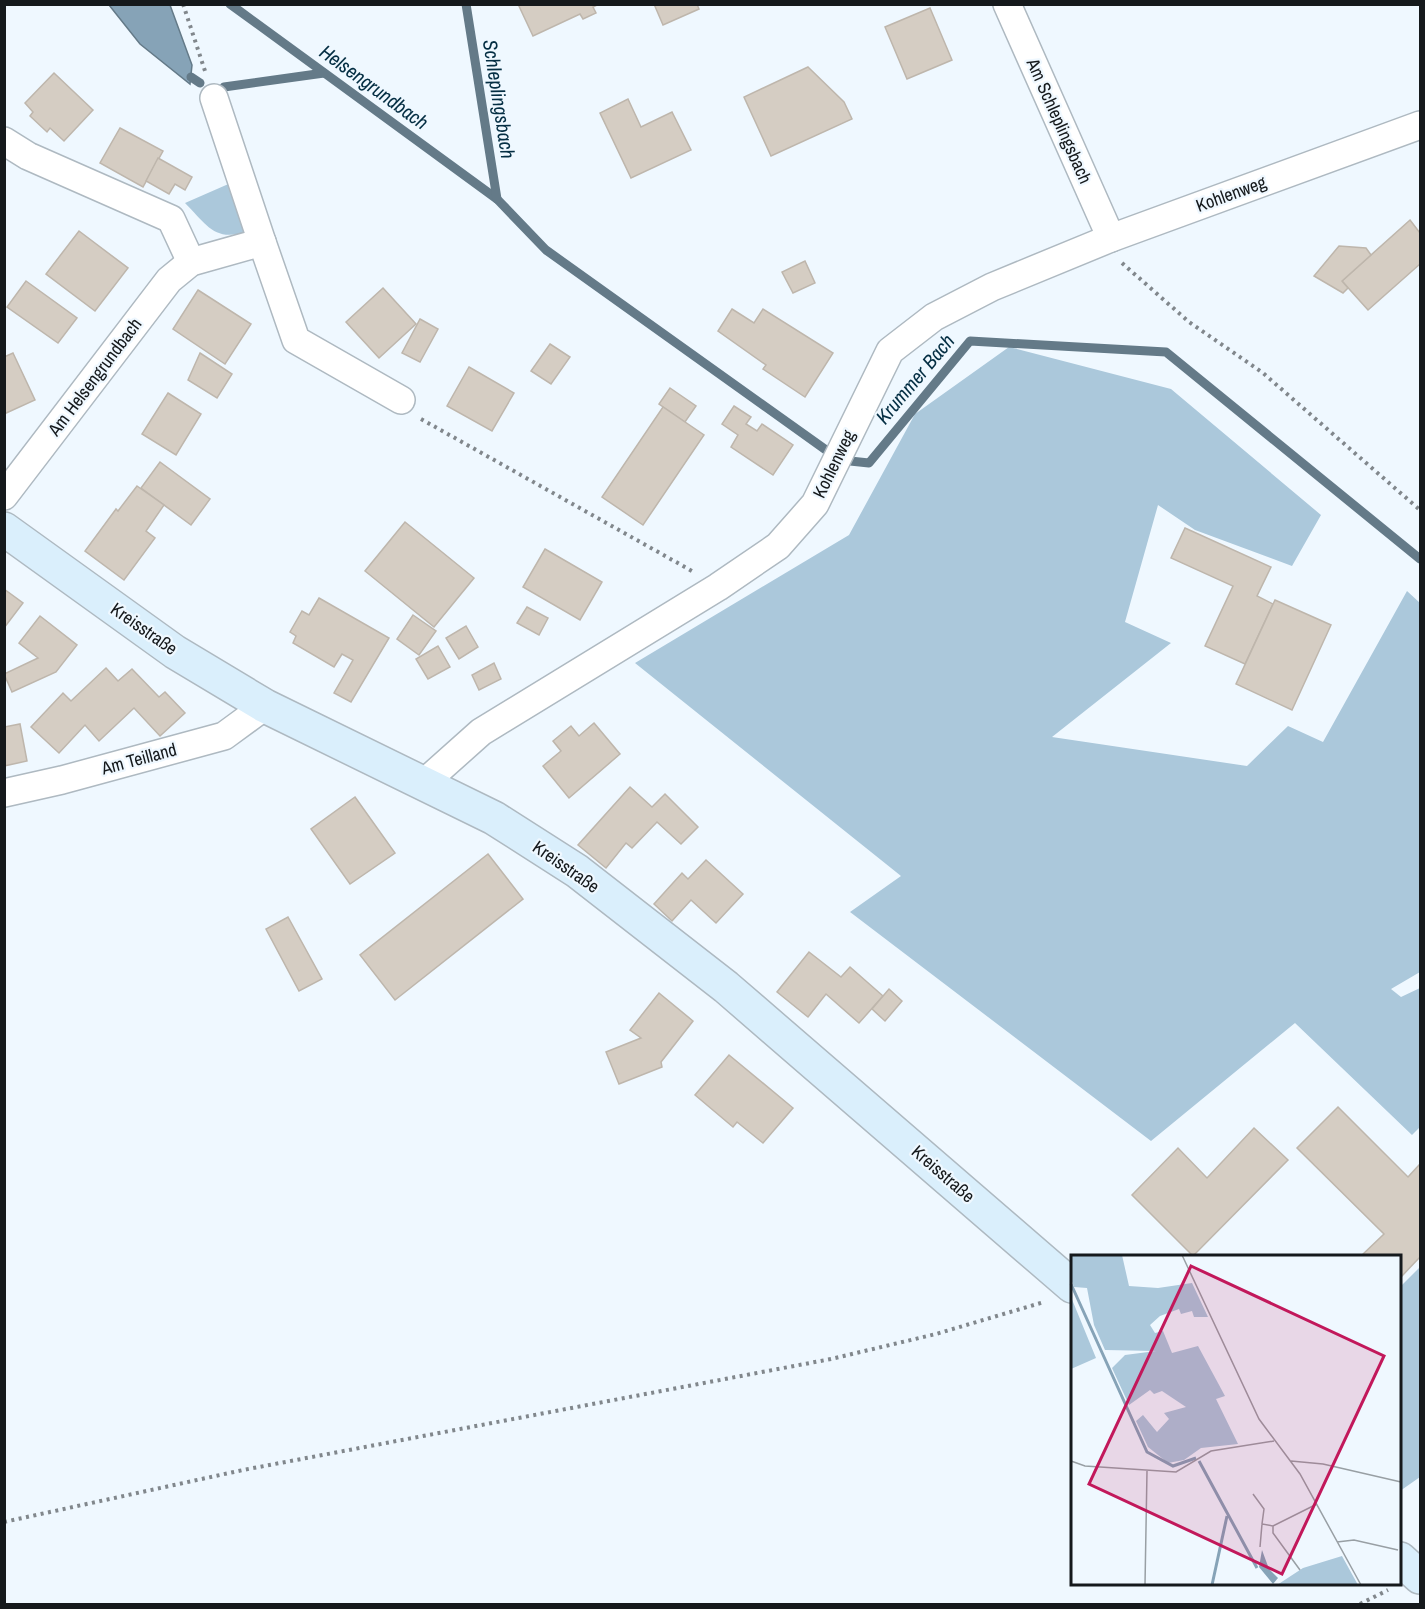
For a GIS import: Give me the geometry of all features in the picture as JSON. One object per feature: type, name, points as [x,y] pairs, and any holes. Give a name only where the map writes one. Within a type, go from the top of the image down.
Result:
[{"type":"street","name":"Am Schleplingsbach","points":[[1007,4],[1111,238]]},
{"type":"street","points":[[214,98],[296,340],[401,400]]},
{"type":"street","name":"Kohlenweg","points":[[425,782],[481,732],[718,587],[778,546],[815,504],[890,351],[933,317],[992,287],[1111,238],[1420,125]]},
{"type":"street","points":[[4,141],[28,156],[171,219],[190,262]]},
{"type":"street","name":"Am Helsengrundbach","points":[[4,496],[169,280],[190,262],[262,242]]},
{"type":"street","name":"Kreisstraße","points":[[4,529],[176,652],[265,706],[425,782],[494,818],[586,879],[726,987],[1063,1292]]},
{"type":"street","name":"Am Teilland","points":[[4,793],[62,780],[224,736],[265,706]]},
{"type":"street","points":[[1401,1575],[1420,1576]]},
{"type":"path","points":[[183,4],[214,98]]},
{"type":"path","points":[[1111,238],[1118,260],[1189,322],[1263,373],[1420,510]]},
{"type":"path","points":[[401,400],[416,416],[475,451],[718,587]]},
{"type":"path","points":[[4,1522],[243,1470],[831,1359],[958,1328],[1063,1292]]},
{"type":"path","points":[[1360,1605],[1382,1585]]},
{"type":"shaded area","points":[[109,5],[170,5],[192,65],[190,84],[140,44]]},
{"type":"shaded area","points":[[233,182],[248,231],[227,235],[212,230],[185,203]]},
{"type":"shaded area","points":[[1009,347],[1171,389],[1321,515],[1292,566],[1195,530],[1158,505],[1125,622],[1171,643],[1052,737],[1247,766],[1288,726],[1323,742],[1407,591],[1420,603],[1420,972],[1391,989],[1401,997],[1420,988],[1420,1127],[1412,1135],[1295,1023],[1151,1141],[850,912],[901,876],[635,663],[849,535],[915,414]]},
{"type":"shaded area","points":[[1420,1267],[1420,1477],[1401,1490],[1401,1286]]},
{"type":"building","points":[[518,4],[599,4],[593,7],[596,13],[583,19],[580,14],[533,36]]},
{"type":"building","points":[[654,4],[697,4],[699,9],[663,25]]},
{"type":"building","points":[[930,8],[952,60],[907,79],[885,27]]},
{"type":"building","points":[[808,67],[844,102],[852,119],[771,156],[744,97]]},
{"type":"building","points":[[54,73],[93,110],[64,141],[50,128],[47,132],[30,116],[33,112],[25,103]]},
{"type":"building","points":[[628,99],[641,127],[672,112],[691,150],[631,178],[600,113]]},
{"type":"building","points":[[120,128],[163,151],[143,187],[100,163]]},
{"type":"building","points":[[158,158],[192,177],[185,190],[175,184],[169,194],[146,181]]},
{"type":"building","points":[[1410,220],[1420,233],[1420,264],[1368,310],[1342,281]]},
{"type":"building","points":[[79,231],[128,268],[95,311],[46,274]]},
{"type":"building","points":[[1339,246],[1366,248],[1371,255],[1342,281],[1348,288],[1343,293],[1314,276]]},
{"type":"building","points":[[805,261],[815,283],[793,293],[782,272]]},
{"type":"building","points":[[26,281],[77,318],[58,343],[7,307]]},
{"type":"building","points":[[383,288],[416,324],[379,358],[346,322]]},
{"type":"building","points":[[198,290],[251,324],[225,364],[173,329]]},
{"type":"building","points":[[732,309],[754,323],[763,309],[833,353],[805,397],[763,369],[766,365],[718,331]]},
{"type":"building","points":[[420,319],[438,329],[420,362],[402,353]]},
{"type":"building","points":[[550,344],[570,357],[551,384],[531,371]]},
{"type":"building","points":[[13,353],[35,400],[4,414],[4,357]]},
{"type":"building","points":[[200,353],[232,374],[217,398],[188,380]]},
{"type":"building","points":[[469,367],[514,393],[492,431],[447,406]]},
{"type":"building","points":[[670,388],[696,406],[685,422],[659,404]]},
{"type":"building","points":[[168,393],[201,414],[176,455],[142,434]]},
{"type":"building","points":[[734,406],[751,417],[746,424],[757,431],[762,424],[793,445],[773,475],[731,447],[738,435],[722,424]]},
{"type":"building","points":[[663,407],[704,435],[643,525],[602,497]]},
{"type":"building","points":[[160,462],[210,499],[191,525],[141,488]]},
{"type":"building","points":[[137,486],[164,505],[146,531],[155,538],[124,580],[85,551],[116,509],[118,511]]},
{"type":"building","points":[[405,522],[474,578],[434,627],[365,571]]},
{"type":"building","points":[[1185,528],[1271,567],[1257,596],[1273,604],[1245,664],[1205,646],[1233,586],[1171,558]]},
{"type":"building","points":[[545,549],[602,582],[580,620],[523,587]]},
{"type":"building","points":[[4,589],[23,603],[4,628]]},
{"type":"building","points":[[319,598],[389,638],[351,702],[334,693],[353,660],[342,654],[334,667],[293,643],[296,636],[290,632],[302,611],[309,615]]},
{"type":"building","points":[[1275,600],[1331,625],[1292,710],[1236,684]]},
{"type":"building","points":[[527,607],[548,618],[539,635],[517,623]]},
{"type":"building","points":[[413,615],[436,631],[419,655],[397,639]]},
{"type":"building","points":[[40,616],[77,645],[56,672],[12,692],[4,674],[38,658],[19,643]]},
{"type":"building","points":[[466,626],[478,647],[459,659],[446,638]]},
{"type":"building","points":[[438,646],[450,667],[428,679],[416,659]]},
{"type":"building","points":[[494,663],[501,679],[479,690],[472,675]]},
{"type":"building","points":[[106,668],[118,681],[132,669],[159,697],[165,692],[185,713],[160,736],[134,708],[99,741],[85,725],[59,753],[31,727],[63,693],[71,701]]},
{"type":"building","points":[[594,723],[620,754],[569,798],[543,766],[561,751],[553,741],[571,726],[579,736]]},
{"type":"building","points":[[20,724],[27,761],[4,766],[4,727]]},
{"type":"building","points":[[630,787],[652,807],[665,794],[698,827],[681,844],[657,822],[632,848],[626,843],[606,868],[578,845]]},
{"type":"building","points":[[355,797],[395,853],[350,884],[311,829]]},
{"type":"building","points":[[488,854],[523,899],[395,1000],[360,955]]},
{"type":"building","points":[[706,860],[743,894],[716,923],[691,900],[672,921],[654,904],[682,873],[688,879]]},
{"type":"building","points":[[288,917],[322,979],[299,991],[266,929]]},
{"type":"building","points":[[809,952],[841,977],[850,967],[883,996],[859,1023],[826,994],[808,1017],[777,992]]},
{"type":"building","points":[[889,989],[902,1001],[885,1021],[872,1009]]},
{"type":"building","points":[[659,993],[693,1021],[661,1062],[662,1067],[619,1084],[606,1052],[641,1038],[630,1030]]},
{"type":"building","points":[[729,1055],[793,1108],[763,1143],[737,1122],[733,1127],[695,1095]]},
{"type":"building","points":[[1338,1107],[1408,1177],[1420,1164],[1420,1257],[1401,1277],[1401,1255],[1362,1255],[1384,1234],[1297,1148]]},
{"type":"building","points":[[1254,1128],[1288,1160],[1192,1255],[1132,1195],[1178,1148],[1207,1178]]},
{"type":"waterway","name":"Krummer Bach","points":[[230,4],[497,199],[546,250],[826,450],[850,461],[869,463],[970,341],[1166,352],[1420,559]]},
{"type":"waterway","name":"Schleplingsbach","points":[[466,4],[497,199]]},
{"type":"waterway","name":"Helsengrundbach","points":[[224,87],[324,73]]},
{"type":"waterway","points":[[191,77],[200,83]]}]
